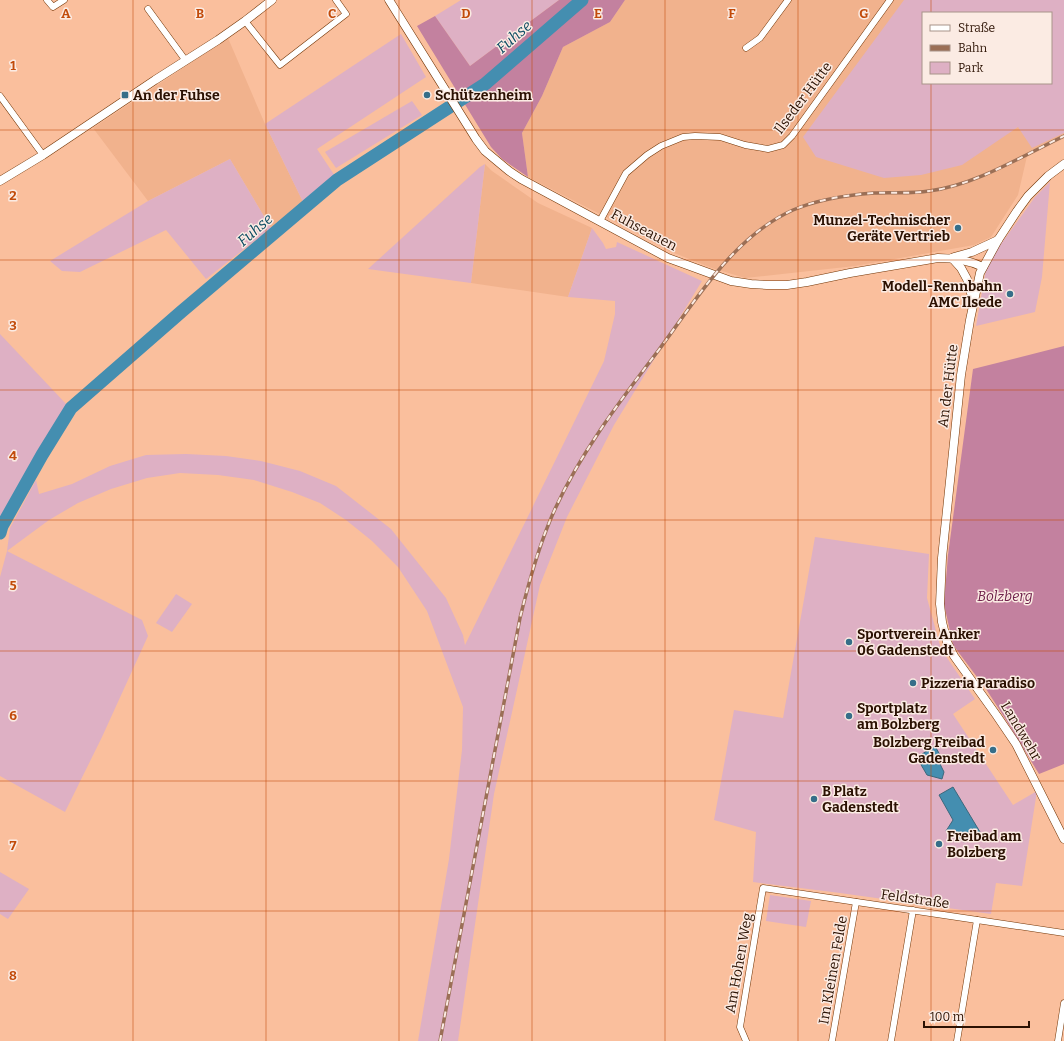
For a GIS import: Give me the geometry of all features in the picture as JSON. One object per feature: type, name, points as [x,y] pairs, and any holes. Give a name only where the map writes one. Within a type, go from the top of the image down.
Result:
[{"type":"street","points":[[47,0],[53,7],[64,0]]},
{"type":"street","points":[[0,181],[43,155],[186,61],[246,21],[272,0]]},
{"type":"street","points":[[246,21],[280,65],[346,14],[336,0]]},
{"type":"street","name":"Fuhseauen","points":[[389,0],[456,109],[485,151],[521,179],[668,258],[731,281],[767,285],[787,285],[807,282],[938,258],[952,258],[976,263],[983,267]]},
{"type":"street","points":[[746,48],[760,38],[788,0]]},
{"type":"street","name":"Ilseder Hütte","points":[[600,221],[626,173],[647,155],[661,146],[683,137],[695,136],[720,137],[746,145],[768,149],[783,145],[792,136],[890,0]]},
{"type":"street","points":[[148,9],[186,61]]},
{"type":"street","points":[[0,96],[43,155]]},
{"type":"street","name":"An der Hütte","points":[[947,642],[942,622],[940,604],[942,558],[961,375],[973,301],[980,273],[1016,211],[1028,196],[1048,176],[1064,164]]},
{"type":"street","points":[[973,301],[968,279],[952,258],[972,252],[998,240]]},
{"type":"street","name":"Landwehr","points":[[947,642],[957,660],[1016,744],[1064,840]]},
{"type":"street","name":"Feldstraße","points":[[763,888],[1064,933]]},
{"type":"street","name":"Am Hohen Weg","points":[[746,1041],[740,1027],[763,888]]},
{"type":"street","name":"Im Kleinen Felde","points":[[832,1041],[856,902]]},
{"type":"street","points":[[891,1041],[913,910]]},
{"type":"street","points":[[957,1041],[977,920]]},
{"type":"street","points":[[1058,1041],[1064,1003]]},
{"type":"shaded area","points":[[625,0],[1064,0],[1064,135],[1028,152],[1018,195],[991,237],[974,245],[855,266],[745,278],[712,268],[669,251],[528,177],[522,133],[542,96],[563,47],[610,22]]},
{"type":"shaded area","points":[[228,38],[265,124],[303,202],[271,228],[230,159],[148,201],[93,128]]},
{"type":"shaded area","points":[[485,164],[492,171],[538,203],[592,228],[568,297],[471,283]]},
{"type":"green space","points":[[461,0],[559,0],[470,66],[435,16]]},
{"type":"green space","points":[[559,0],[625,0],[610,22],[563,47],[542,96],[522,133],[528,177],[502,159],[491,147],[417,26],[435,16],[470,66]]},
{"type":"green space","points":[[904,0],[1064,0],[1064,133],[1032,148],[1018,127],[962,165],[921,175],[884,178],[816,157],[803,137]]},
{"type":"green space","points":[[401,34],[426,77],[317,149],[335,176],[303,202],[265,124]]},
{"type":"green space","points":[[412,101],[422,115],[336,168],[325,152]]},
{"type":"green space","points":[[230,159],[271,228],[206,279],[166,230],[80,272],[62,271],[50,261],[148,201]]},
{"type":"green space","points":[[485,164],[471,283],[368,269],[480,167]]},
{"type":"green space","points":[[1050,182],[1042,277],[1035,312],[976,326],[986,269],[990,259],[1035,197]]},
{"type":"green space","points":[[592,228],[606,249],[616,247],[617,242],[702,281],[614,425],[567,517],[540,585],[494,794],[458,1041],[418,1041],[449,859],[462,750],[463,707],[427,611],[398,567],[372,541],[346,520],[320,503],[254,480],[218,475],[180,473],[147,478],[111,489],[78,503],[49,520],[7,551],[10,528],[36,480],[39,494],[72,484],[110,466],[146,455],[186,454],[226,456],[261,461],[300,471],[336,486],[391,529],[446,598],[463,635],[465,645],[604,361],[615,314],[615,301],[568,297]]},
{"type":"green space","points":[[0,334],[68,406],[0,523]]},
{"type":"green space","name":"Bolzberg","points":[[1064,346],[1064,764],[1039,774],[986,689],[953,645],[944,604],[948,555],[973,369]]},
{"type":"green space","name":"Sportplatz am Bolzberg","points":[[815,537],[929,554],[927,598],[941,649],[975,699],[953,714],[1013,805],[1037,791],[1022,886],[996,883],[991,914],[753,882],[756,832],[714,820],[734,710],[783,718]]},
{"type":"green space","points":[[7,551],[142,620],[148,636],[102,737],[65,812],[0,776],[0,577]]},
{"type":"green space","points":[[176,594],[192,604],[172,632],[156,623]]},
{"type":"green space","points":[[0,872],[29,889],[8,919],[0,914]]},
{"type":"green space","points":[[770,895],[811,901],[806,927],[766,921]]},
{"type":"water","points":[[935,746],[940,755],[940,764],[944,772],[942,779],[927,775],[920,763],[924,757],[922,754]]},
{"type":"water","points":[[953,787],[980,832],[964,842],[946,831],[953,820],[939,795]]},
{"type":"waterway","name":"Fuhse","points":[[0,533],[2,526],[42,455],[71,408],[181,312],[337,180],[485,84],[582,0]]},
{"type":"railway","points":[[440,1041],[520,618],[527,590],[539,549],[549,522],[565,488],[602,427],[717,272],[752,236],[772,222],[803,206],[833,198],[874,193],[922,192],[947,188],[964,183],[998,169],[1064,136]]},
{"type":"place","name":"An der Fuhse","points":[[125,95]]},
{"type":"place","name":"Schützenheim","points":[[427,95]]},
{"type":"place","name":"Munzel-Technischer Geräte Vertrieb","points":[[958,228]]},
{"type":"place","name":"Modell-Rennbahn AMC Ilsede","points":[[1010,294]]},
{"type":"place","name":"Sportverein Anker 06 Gadenstedt","points":[[849,642]]},
{"type":"place","name":"Pizzeria Paradiso","points":[[913,683]]},
{"type":"place","name":"Sportplatz am Bolzberg","points":[[849,716]]},
{"type":"place","name":"Bolzberg Freibad Gadenstedt","points":[[993,750]]},
{"type":"place","name":"B Platz Gadenstedt","points":[[814,799]]},
{"type":"place","name":"Freibad am Bolzberg","points":[[939,844]]}]
